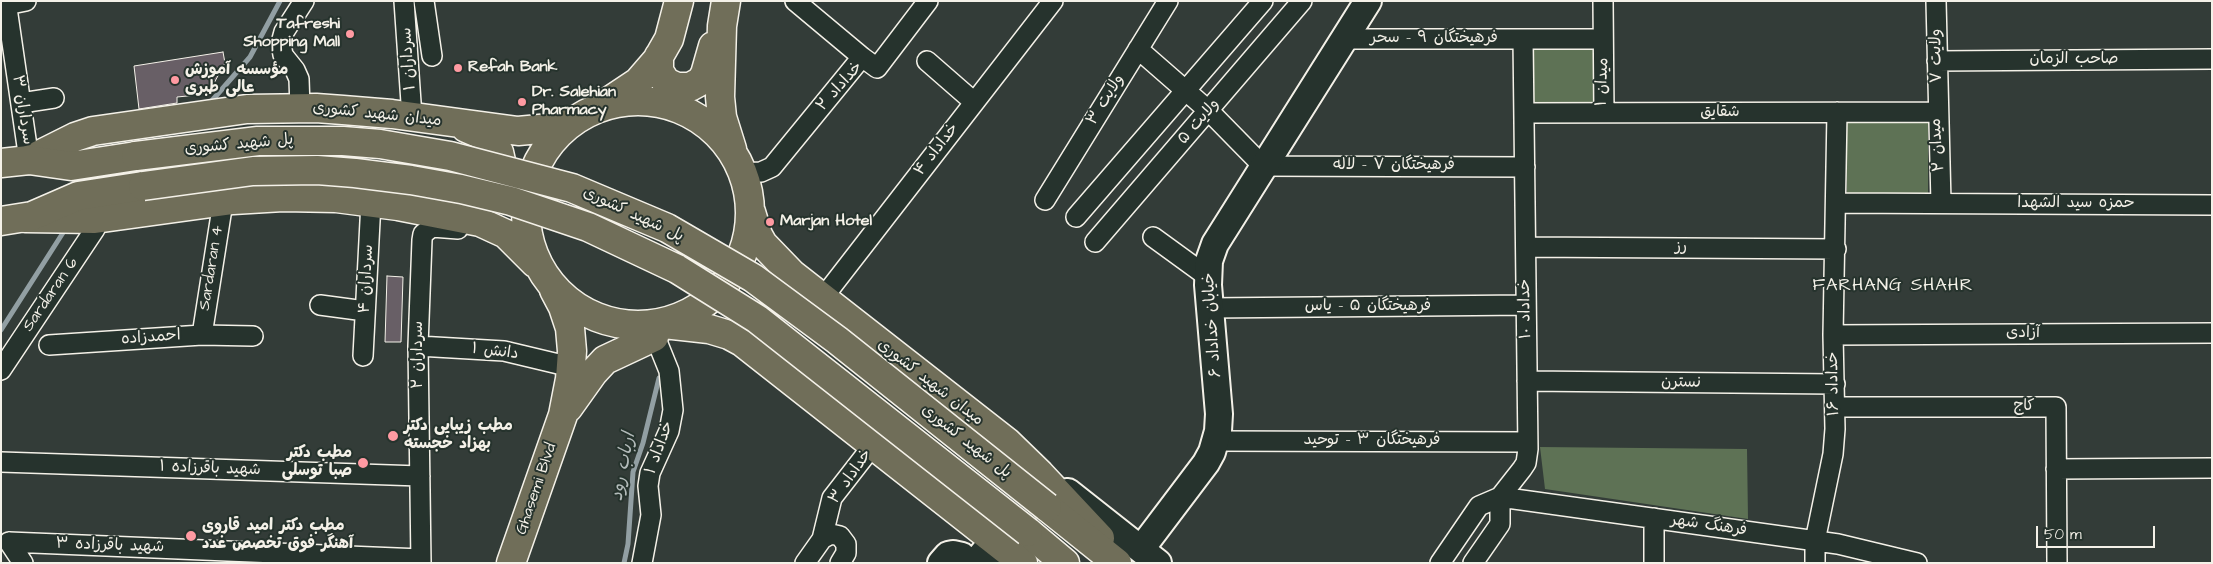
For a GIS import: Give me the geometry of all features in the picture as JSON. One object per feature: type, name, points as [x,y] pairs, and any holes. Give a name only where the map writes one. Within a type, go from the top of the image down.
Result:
[{"type":"main road","points":[[585,115],[631,88],[646,74],[669,39],[679,1]]},
{"type":"main road","name":"خیابان خداداد ۶","points":[[1140,558],[1206,463],[1216,441],[1219,414],[1208,278],[1209,261],[1215,244],[1368,1]]},
{"type":"main road","points":[[659,56],[659,71],[666,82],[677,87],[696,85],[705,74],[724,6]]},
{"type":"main road","points":[[724,6],[720,78],[721,109],[726,130],[739,166]]},
{"type":"main road","name":"میدان شهید کشوری","points":[[29,160],[75,137],[93,132],[223,112],[300,108],[424,118],[518,131],[550,128],[609,105],[651,102],[672,107],[692,115],[709,127],[724,142],[739,166],[758,234],[770,251],[792,274],[1007,442],[1040,474],[1140,558]]},
{"type":"main road","name":"میدان شهید کشوری","points":[[546,277],[533,252],[527,230],[526,208],[529,185],[537,164],[548,146],[563,130],[585,115]]},
{"type":"main road","points":[[413,208],[468,210],[478,207],[493,196],[502,179],[502,160],[499,152],[487,137],[479,132],[424,118]]},
{"type":"main road","name":"پل شهید کشوری","points":[[29,160],[71,166],[258,141],[343,141],[380,144],[450,156],[572,188],[667,228],[754,278],[837,340],[1117,563]]},
{"type":"main road","points":[[1,163],[29,160]]},
{"type":"main road","name":"پل شهید کشوری","points":[[13,220],[71,198],[233,173],[263,171],[317,170],[355,173],[412,180],[511,201],[580,224],[677,270],[757,319],[1065,563]]},
{"type":"main road","name":"میدان شهید کشوری","points":[[13,220],[95,219],[223,202],[296,197],[371,202],[413,208],[480,222],[506,234],[565,298],[594,316],[653,328],[699,327],[719,331],[742,342],[1016,557]]},
{"type":"main road","name":"میدان شهید کشوری","points":[[653,328],[693,310],[711,297],[727,281],[746,242],[750,221],[749,200]]},
{"type":"main road","points":[[752,349],[737,332],[733,322],[733,302],[737,292],[747,280],[760,272],[780,270],[792,274]]},
{"type":"main road","points":[[546,277],[563,307],[570,328],[571,367],[563,415]]},
{"type":"main road","points":[[563,415],[593,373],[605,360],[653,328]]},
{"type":"main road","name":"Ghasemi Blvd","points":[[511,563],[563,415]]},
{"type":"main road","points":[[975,563],[984,551],[990,549],[1016,557]]},
{"type":"main road","points":[[941,563],[953,554],[962,556],[968,563]]},
{"type":"street","points":[[6,3],[26,1]]},
{"type":"street","points":[[300,108],[299,79],[296,70],[283,55],[281,43],[284,32],[304,1]]},
{"type":"street","name":"سرداران ۱","points":[[404,1],[424,118]]},
{"type":"street","points":[[424,1],[432,56]]},
{"type":"street","points":[[794,1],[862,57]]},
{"type":"street","name":"خداداد ۲","points":[[739,166],[761,172],[772,166],[862,57],[877,68],[928,1]]},
{"type":"street","name":"خداداد ۴","points":[[822,299],[1053,1]]},
{"type":"street","name":"ولایت ۳","points":[[1045,200],[1168,1]]},
{"type":"street","name":"ولایت ۵","points":[[1076,217],[1263,1]]},
{"type":"street","name":"ولایت ۵","points":[[1095,242],[1302,1]]},
{"type":"street","points":[[1603,1],[1604,39]]},
{"type":"street","name":"ولایت ۷","points":[[1936,1],[1938,112]]},
{"type":"street","name":"سرداران ۳","points":[[6,3],[29,160]]},
{"type":"street","name":"فرهیختگان ۹ - سحر","points":[[1344,39],[1523,39]]},
{"type":"street","points":[[1523,39],[1524,113]]},
{"type":"street","name":"میدان ۱","points":[[1523,39],[1604,39],[1604,113],[1524,113]]},
{"type":"street","points":[[1138,49],[1208,110],[1263,166]]},
{"type":"street","name":"صاحب الزمان","points":[[1937,61],[2212,59]]},
{"type":"street","points":[[926,61],[974,102]]},
{"type":"street","points":[[21,103],[54,98]]},
{"type":"street","points":[[1837,112],[1836,203],[1941,203]]},
{"type":"street","name":"شقایق","points":[[1604,113],[1837,112]]},
{"type":"street","name":"میدان ۲","points":[[1837,112],[1938,112],[1941,203]]},
{"type":"street","name":"خداداد ۱۰","points":[[1440,563],[1480,506],[1500,497],[1526,463],[1528,442],[1524,113]]},
{"type":"street","name":"فرهیختگان ۷ - لاله","points":[[1263,166],[1525,166]]},
{"type":"street","name":"Sardaran 4","points":[[202,334],[223,202]]},
{"type":"street","name":"سرداران ۴","points":[[363,356],[371,202]]},
{"type":"street","name":"خداداد ۱۶","points":[[1816,563],[1815,541],[1834,448],[1835,384],[1833,335],[1836,203]]},
{"type":"street","name":"حمزه سید الشهدا","points":[[1941,203],[2212,205]]},
{"type":"street","name":"Sardaran 6","points":[[1,370],[95,229],[95,219]]},
{"type":"street","name":"سرداران ۲","points":[[421,561],[418,346],[423,234],[432,227],[438,226],[506,234]]},
{"type":"street","points":[[1153,237],[1208,278]]},
{"type":"street","name":"رز","points":[[1526,247],[1836,249]]},
{"type":"street","points":[[320,305],[365,310]]},
{"type":"street","name":"فرهیختگان ۵ - یاس","points":[[1210,308],[1526,305]]},
{"type":"street","name":"خداداد ۱","points":[[642,563],[650,515],[648,486],[650,473],[670,431],[673,410],[669,372],[653,328]]},
{"type":"street","name":"آزادی","points":[[1833,335],[2212,333]]},
{"type":"street","name":"احمدزاده","points":[[49,344],[202,334],[253,336]]},
{"type":"street","name":"دانش ۱","points":[[418,346],[504,351],[571,367]]},
{"type":"street","name":"نسترن","points":[[1527,381],[1835,384]]},
{"type":"street","name":"کاج","points":[[1835,407],[2056,407],[2057,563]]},
{"type":"street","name":"فرهیختگان ۳ - توحید","points":[[1216,441],[1528,442]]},
{"type":"street","name":"خداداد ۳","points":[[805,563],[822,538],[832,498],[874,444]]},
{"type":"street","name":"شهید باقرزاده ۱","points":[[1,462],[420,476]]},
{"type":"street","points":[[2056,469],[2212,468]]},
{"type":"street","points":[[1473,563],[1500,524],[1500,497]]},
{"type":"street","name":"فرهنگ شهر","points":[[1500,497],[1815,541],[1852,547],[1917,563]]},
{"type":"street","points":[[1654,518],[1654,563]]},
{"type":"street","points":[[822,538],[831,534],[844,539],[847,548],[840,563]]},
{"type":"street","name":"شهید باقرزاده ۳","points":[[23,563],[9,542],[204,556],[421,561]]},
{"type":"green space","points":[[1595,46],[1595,103],[1532,104],[1531,47]]},
{"type":"green space","points":[[1928,122],[1928,195],[1847,195],[1846,123]]},
{"type":"green space","points":[[1540,447],[1747,449],[1748,519],[1545,489]]},
{"type":"building","name":"مؤسسه آموزش عالی طبری","points":[[223,52],[225,63],[208,94],[177,97],[177,103],[139,109],[134,66]]},
{"type":"building","points":[[387,276],[403,277],[401,342],[385,342]]},
{"type":"waterway","points":[[209,104],[250,57],[280,1]]},
{"type":"waterway","points":[[1,330],[66,228]]},
{"type":"waterway","name":"ارباب رود","points":[[624,563],[628,544],[633,472],[643,443],[659,378]]},
{"type":"place","name":"Tafreshi Shopping Mall","points":[[350,34]]},
{"type":"place","name":"Refah Bank","points":[[458,68]]},
{"type":"place","name":"مؤسسه آموزش عالی طبری","points":[[175,80]]},
{"type":"place","name":"Dr. Salehian Pharmacy","points":[[522,102]]},
{"type":"place","name":"Marjan Hotel","points":[[770,222]]},
{"type":"place","name":"مطب زیبایی دکتر بهزاد خجسته","points":[[393,436]]},
{"type":"place","name":"مطب دکتر صبا توسلی","points":[[363,463]]},
{"type":"place","name":"مطب دکتر اميد قاروی آهنگر فوق تخصص غدد","points":[[191,536]]},
{"type":"district","name":"FARHANG SHAHR","points":[[1893,286]]}]
